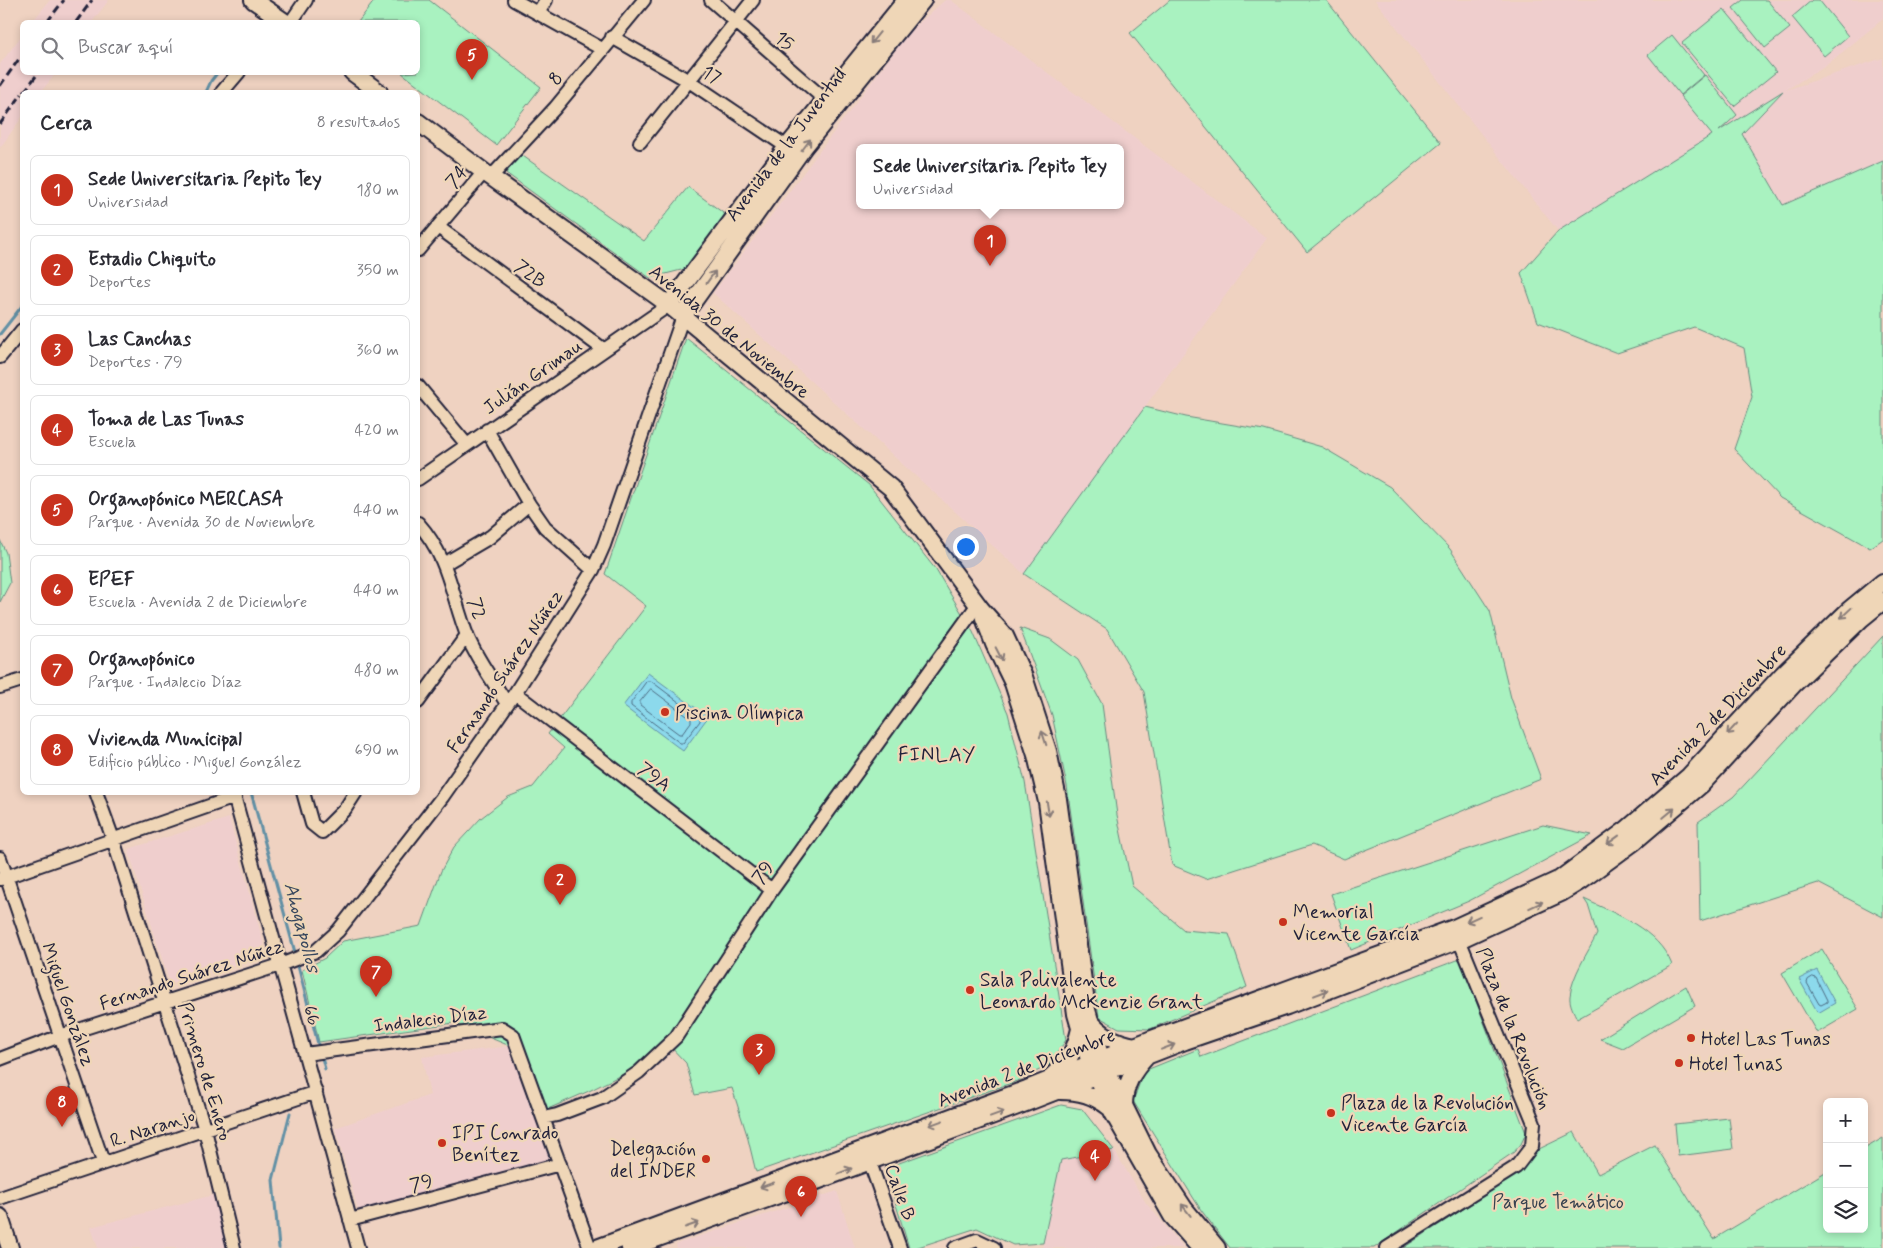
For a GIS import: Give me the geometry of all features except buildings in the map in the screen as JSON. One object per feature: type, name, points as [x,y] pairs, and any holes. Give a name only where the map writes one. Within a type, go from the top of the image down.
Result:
[{"type":"main road","points":[[253,0],[282,20]]},
{"type":"main road","name":"Avenida de la Juventud","points":[[683,316],[804,147],[830,103],[906,0]]},
{"type":"main road","name":"Avenida de la Juventud","points":[[670,304],[787,147],[830,103],[923,0]]},
{"type":"main road","points":[[356,75],[375,90]]},
{"type":"main road","name":"Avenida 30 de Noviembre","points":[[420,123],[670,304],[891,488],[979,606],[1005,636],[1024,677],[1048,751],[1058,799],[1085,1024],[1098,1067],[1172,1216],[1200,1248]]},
{"type":"main road","points":[[649,290],[670,287],[689,280]]},
{"type":"main road","points":[[695,299],[695,317],[700,330]]},
{"type":"main road","name":"Avenida 2 de Diciembre","points":[[1456,934],[1560,879],[1626,830],[1689,776],[1783,674],[1849,610],[1883,582]]},
{"type":"main road","name":"Avenida 2 de Diciembre","points":[[630,1248],[1142,1050],[1456,934],[1569,889],[1634,842],[1701,785],[1794,684],[1861,619],[1883,601]]},
{"type":"main road","points":[[1085,1024],[1095,1027],[1122,1044],[1142,1050],[1135,1069],[1128,1080],[1124,1096],[1117,1108],[1089,1094],[1051,1086],[1066,1064],[1085,1024]]},
{"type":"main road","name":"Avenida 30 de Noviembre","points":[[1117,1108],[1175,1196],[1217,1248]]},
{"type":"main road","name":"Avenida 2 de Diciembre","points":[[597,1248],[693,1211],[868,1155]]},
{"type":"main road","points":[[0,1217],[10,1248]]},
{"type":"street","points":[[287,20],[306,0]]},
{"type":"street","points":[[514,0],[602,49]]},
{"type":"street","points":[[538,13],[546,0]]},
{"type":"street","name":"8","points":[[488,174],[555,108],[644,0]]},
{"type":"street","name":"15","points":[[712,0],[830,103]]},
{"type":"street","points":[[640,142],[753,0]]},
{"type":"street","name":"17","points":[[612,37],[688,81],[787,147]]},
{"type":"street","points":[[224,90],[237,75]]},
{"type":"street","name":"74","points":[[420,248],[488,174]]},
{"type":"street","name":"72B","points":[[438,227],[602,349]]},
{"type":"street","name":"Julián Grimau","points":[[420,478],[602,349],[670,304]]},
{"type":"street","name":"Fernando Suárez Núñez","points":[[0,1059],[60,1036],[292,961],[316,951],[338,931],[443,796],[511,698],[593,570],[607,536],[683,316]]},
{"type":"street","points":[[0,356],[20,332]]},
{"type":"street","points":[[420,388],[466,445]]},
{"type":"street","points":[[487,430],[529,504],[545,527],[593,570]]},
{"type":"street","points":[[444,564],[490,536],[529,504]]},
{"type":"street","name":"72","points":[[422,539],[437,550],[449,574],[467,634],[478,658],[511,698]]},
{"type":"street","name":"79","points":[[543,1118],[557,1115],[602,1098],[639,1072],[676,1037],[772,890],[979,606]]},
{"type":"street","points":[[420,699],[467,634]]},
{"type":"street","points":[[0,687],[20,681]]},
{"type":"street","name":"79A","points":[[511,698],[772,890]]},
{"type":"street","name":"Primero de Enero","points":[[97,795],[166,1003],[205,1130],[234,1248]]},
{"type":"street","points":[[3,878],[234,795]]},
{"type":"street","name":"66","points":[[234,795],[292,961],[316,1052],[316,1092],[358,1248]]},
{"type":"street","points":[[304,795],[312,824],[322,832],[345,809],[354,795]]},
{"type":"street","name":"Miguel González","points":[[0,858],[3,878],[104,1162]]},
{"type":"street","name":"Plaza de la Revolución","points":[[1387,1248],[1516,1167],[1532,1146],[1534,1123],[1456,934]]},
{"type":"street","name":"Indalecio Díaz","points":[[316,1052],[502,1028],[513,1035],[590,1248]]},
{"type":"street","name":"R. Naranjo","points":[[0,1198],[316,1092]]},
{"type":"street","name":"Calle B","points":[[868,1155],[900,1248]]},
{"type":"street","name":"79","points":[[350,1220],[560,1164]]},
{"type":"street","points":[[955,1248],[977,1240],[994,1248]]},
{"type":"shaded area","points":[[50,0],[109,0],[94,20],[34,20]]},
{"type":"shaded area","points":[[945,0],[951,0],[1267,238],[1024,574],[713,293],[909,32]]},
{"type":"shaded area","points":[[1375,0],[1883,0],[1883,19],[1829,63],[1786,90],[1883,58],[1883,161],[1783,205],[1742,134],[1781,93],[1558,231]]},
{"type":"shaded area","points":[[20,38],[20,75],[54,75],[43,90],[20,90],[20,120],[0,148],[0,64]]},
{"type":"shaded area","points":[[229,818],[267,956],[170,984],[128,849]]},
{"type":"shaded area","name":"IPI Conrado Benítez","points":[[510,1046],[550,1159],[359,1213],[335,1128],[430,1095],[422,1057]]},
{"type":"shaded area","points":[[1114,1150],[1146,1203],[1184,1248],[1042,1248],[1061,1160]]},
{"type":"shaded area","points":[[837,1191],[855,1248],[677,1248],[676,1244]]},
{"type":"shaded area","points":[[217,1194],[228,1248],[98,1248],[91,1227]]},
{"type":"green space","points":[[375,0],[429,0],[541,87],[496,145],[405,75],[420,75],[420,20],[360,20]]},
{"type":"green space","points":[[1170,0],[1326,0],[1441,143],[1307,252],[1130,33]]},
{"type":"green space","points":[[1743,0],[1767,0],[1790,28],[1765,48],[1733,8]]},
{"type":"green space","points":[[1812,0],[1819,0],[1848,36],[1824,56],[1792,17]]},
{"type":"green space","points":[[1724,9],[1776,72],[1734,106],[1682,43]]},
{"type":"green space","points":[[1672,35],[1704,75],[1680,95],[1648,55]]},
{"type":"green space","points":[[1705,75],[1737,115],[1719,131],[1783,91],[1742,134],[1783,205],[1883,161],[1883,539],[1870,548],[1780,498],[1734,449],[1752,397],[1744,348],[1694,327],[1617,353],[1538,322],[1521,273],[1558,231],[1712,135],[1680,96]]},
{"type":"green space","points":[[520,154],[644,241],[688,187],[726,215],[685,269],[650,278],[506,173]]},
{"type":"green space","points":[[686,338],[869,485],[936,570],[973,632],[1008,713],[1025,782],[1066,1040],[1049,1065],[1020,1080],[756,1172],[747,1135],[732,1088],[695,1095],[686,1063],[665,1041],[633,1069],[534,1115],[510,1046],[454,1023],[319,1042],[302,970],[325,958],[343,941],[421,926],[441,871],[454,847],[481,818],[508,797],[533,787],[564,748],[548,734],[646,606],[605,574]]},
{"type":"green space","points":[[1145,407],[1186,417],[1264,430],[1322,447],[1390,487],[1450,549],[1490,611],[1511,698],[1541,779],[1344,859],[1312,845],[1206,879],[1172,865],[1144,692],[1107,629],[1024,574]]},
{"type":"green space","points":[[0,540],[6,553],[10,583],[0,602]]},
{"type":"green space","points":[[1020,628],[1050,639],[1078,660],[1102,704],[1117,815],[1132,886],[1184,930],[1229,934],[1247,987],[1150,1029],[1119,1028],[1099,1017],[1067,786],[1052,715]]},
{"type":"green space","points":[[1883,636],[1883,917],[1818,883],[1700,921],[1698,822],[1733,797]]},
{"type":"green space","points":[[1543,825],[1592,835],[1469,901],[1351,950],[1331,894]]},
{"type":"green space","points":[[1584,899],[1622,917],[1646,932],[1666,952],[1672,965],[1577,1019],[1570,1002],[1571,988],[1577,972],[1597,934],[1588,905]]},
{"type":"green space","points":[[1822,949],[1858,1009],[1817,1033],[1782,973]]},
{"type":"green space","name":"Plaza de la Revolución Vicente García","points":[[1460,959],[1526,1133],[1521,1144],[1514,1152],[1374,1248],[1230,1248],[1201,1210],[1133,1101],[1144,1071],[1198,1049],[1201,1057]]},
{"type":"green space","points":[[1686,986],[1695,1006],[1623,1048],[1600,1039]]},
{"type":"green space","points":[[1061,1105],[1082,1109],[1114,1150],[1061,1160],[1043,1243],[1013,1245],[977,1228],[915,1248],[909,1248],[885,1168]]},
{"type":"green space","points":[[1729,1118],[1733,1149],[1678,1156],[1675,1124]]},
{"type":"green space","name":"Parque Temático","points":[[1574,1132],[1598,1174],[1655,1145],[1714,1239],[1823,1173],[1823,1233],[1868,1233],[1868,1147],[1883,1138],[1883,1248],[1403,1248],[1519,1173],[1539,1149]]},
{"type":"water","name":"Piscina Olímpica","points":[[648,673],[708,717],[683,751],[623,706]]},
{"type":"water","points":[[1817,970],[1835,1003],[1818,1013],[1799,979]]},
{"type":"waterway","points":[[207,90],[216,75]]},
{"type":"waterway","points":[[0,334],[20,309]]},
{"type":"waterway","name":"Ahogapollos","points":[[252,795],[296,956]]},
{"type":"waterway","name":"Ahogapollos","points":[[297,962],[319,1048]]},
{"type":"waterway","name":"Ahogapollos","points":[[321,1054],[325,1069]]},
{"type":"waterway","name":"Ahogapollos","points":[[279,1248],[273,1180],[290,1113]]},
{"type":"railway","points":[[49,20],[64,0]]},
{"type":"railway","points":[[77,20],[92,0]]},
{"type":"railway","points":[[0,86],[19,59]]},
{"type":"railway","points":[[26,90],[37,75]]},
{"type":"railway","points":[[0,124],[20,97]]},
{"type":"place","name":"Organopónico MERCASA","points":[[472,80]]},
{"type":"place","name":"Sede Universitaria Pepito Tey","points":[[990,266]]},
{"type":"place","name":"Piscina Olímpica","points":[[665,712]]},
{"type":"place","name":"Estadio Chiquito","points":[[560,905]]},
{"type":"place","name":"Memorial Vicente García","points":[[1283,922]]},
{"type":"place","name":"Sala Polivalente Leonardo McKenzie Grant","points":[[970,990]]},
{"type":"place","name":"Organopónico","points":[[376,997]]},
{"type":"place","name":"Hotel Las Tunas","points":[[1691,1038]]},
{"type":"place","name":"Hotel Tunas","points":[[1679,1063]]},
{"type":"place","name":"Las Canchas","points":[[759,1075]]},
{"type":"place","name":"Plaza de la Revolución Vicente García","points":[[1331,1113]]},
{"type":"place","name":"Vivienda Municipal","points":[[62,1127]]},
{"type":"place","name":"IPI Conrado Benítez","points":[[442,1143]]},
{"type":"place","name":"Delegación del INDER","points":[[706,1159]]},
{"type":"place","name":"Toma de Las Tunas","points":[[1095,1181]]},
{"type":"place","name":"EPEF","points":[[801,1217]]},
{"type":"district","name":"FINLAY","points":[[937,754]]}]
